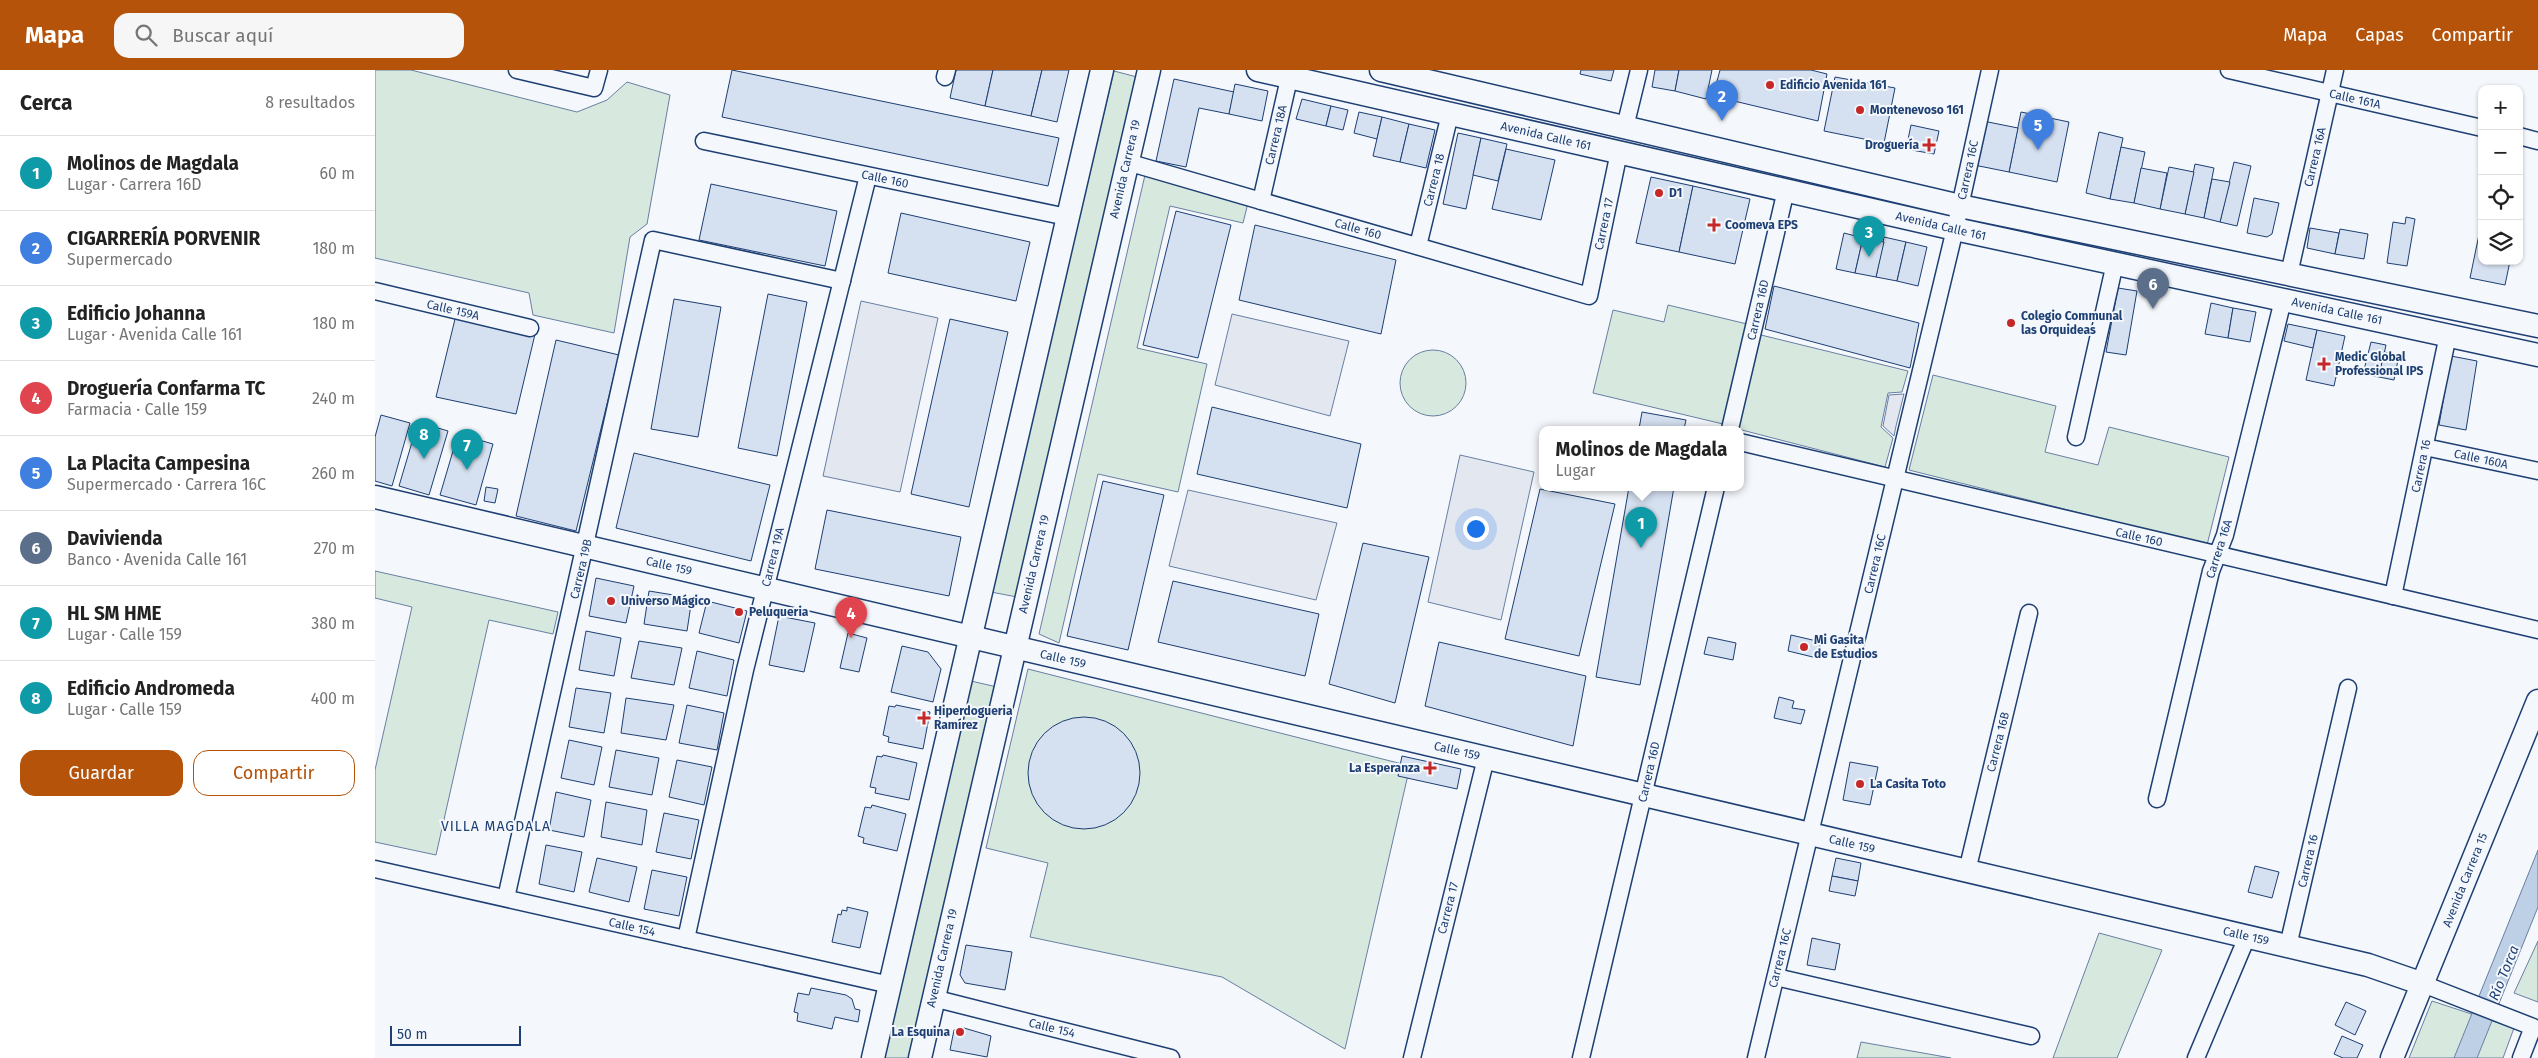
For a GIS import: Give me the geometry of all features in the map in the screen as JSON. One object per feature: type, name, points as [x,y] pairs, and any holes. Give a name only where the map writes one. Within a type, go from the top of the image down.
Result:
[{"type":"main road","points":[[873,1058],[1102,70]]},
{"type":"main road","name":"Avenida Carrera 19","points":[[919,1058],[1149,70]]},
{"type":"main road","name":"Avenida Calle 161","points":[[1258,70],[1290,74],[1450,114],[1955,229],[2538,355]]},
{"type":"main road","name":"Avenida Calle 161","points":[[1381,70],[1960,206],[2538,326]]},
{"type":"main road","name":"Calle 159","points":[[375,497],[2369,965],[2430,987]]},
{"type":"main road","name":"Avenida Carrera 15","points":[[2393,1058],[2430,987],[2538,702]]},
{"type":"street","points":[[517,70],[594,88],[599,70]]},
{"type":"street","points":[[1625,127],[1639,70]]},
{"type":"street","name":"Carrera 16C","points":[[1756,1058],[1955,229],[1990,70]]},
{"type":"street","name":"Calle 161A","points":[[2229,70],[2478,127]]},
{"type":"street","name":"Carrera 16A","points":[[2289,274],[2335,70]]},
{"type":"street","name":"Carrera 18A","points":[[1261,201],[1290,74]]},
{"type":"street","name":"Carrera 18","points":[[1418,246],[1450,114]]},
{"type":"street","points":[[2523,137],[2538,141]]},
{"type":"street","name":"Calle 160","points":[[704,141],[1067,217]]},
{"type":"street","name":"Carrera 17","points":[[1589,296],[1619,152]]},
{"type":"street","name":"Calle 160","points":[[1127,162],[1589,296]]},
{"type":"street","name":"Carrera 19A","points":[[686,939],[745,670],[868,176]]},
{"type":"street","name":"Carrera 16D","points":[[1731,426],[1786,190]]},
{"type":"street","name":"Carrera 19B","points":[[506,898],[653,240],[842,281]]},
{"type":"street","points":[[2076,437],[2115,263]]},
{"type":"street","name":"Calle 159A","points":[[375,291],[530,328]]},
{"type":"street","name":"Carrera 16A","points":[[2157,800],[2211,571],[2225,535],[2283,300]]},
{"type":"street","name":"Carrera 16","points":[[2393,596],[2448,335]]},
{"type":"street","name":"Calle 160","points":[[1744,443],[2217,556],[2538,630]]},
{"type":"street","name":"Calle 160A","points":[[2425,447],[2538,471]]},
{"type":"street","name":"Carrera 16D","points":[[1581,1058],[1715,491]]},
{"type":"street","name":"Carrera 16B","points":[[1967,871],[2029,613]]},
{"type":"street","name":"Carrera 16","points":[[2288,946],[2348,688]]},
{"type":"street","name":"Carrera 17","points":[[1412,1058],[1486,758]]},
{"type":"street","name":"Calle 154","points":[[375,869],[890,985]]},
{"type":"street","points":[[2197,1058],[2247,937]]},
{"type":"street","points":[[1776,978],[2031,1036]]},
{"type":"street","name":"Calle 159","points":[[2430,987],[2533,1027],[2521,1058]]},
{"type":"street","name":"Calle 154","points":[[933,998],[1171,1058]]},
{"type":"shaded area","points":[[375,70],[411,70],[577,112],[607,100],[627,82],[670,95],[647,224],[630,237],[614,333],[533,315],[529,293],[375,258]]},
{"type":"shaded area","points":[[1114,71],[1137,77],[1017,597],[991,592]]},
{"type":"shaded area","points":[[1145,175],[1248,203],[1243,223],[1170,206],[1137,348],[1207,364],[1178,492],[1098,474],[1059,643],[1039,634]]},
{"type":"shaded area","points":[[861,301],[938,318],[900,492],[823,476]]},
{"type":"shaded area","points":[[1668,305],[1747,324],[1723,424],[1593,393],[1613,310],[1664,322]]},
{"type":"shaded area","points":[[1232,314],[1349,341],[1330,416],[1215,385]]},
{"type":"shaded area","points":[[1761,335],[1908,371],[1902,392],[1888,393],[1881,427],[1893,438],[1885,467],[1744,431],[1744,426],[1739,426]]},
{"type":"shaded area","points":[[1433,350],[1445,353],[1456,360],[1463,371],[1466,383],[1463,395],[1456,406],[1445,413],[1433,416],[1421,413],[1410,406],[1403,395],[1400,383],[1403,371],[1410,360],[1421,353]]},
{"type":"shaded area","points":[[1933,375],[2056,406],[2045,452],[2098,465],[2109,427],[2229,457],[2207,545],[1909,470]]},
{"type":"shaded area","points":[[1904,394],[1894,436],[1883,426],[1889,395]]},
{"type":"shaded area","points":[[1460,455],[1534,472],[1501,620],[1428,602]]},
{"type":"shaded area","points":[[1188,490],[1337,523],[1316,600],[1169,566]]},
{"type":"shaded area","points":[[375,571],[558,612],[553,634],[489,620],[436,855],[375,842],[375,770],[412,607],[375,598]]},
{"type":"shaded area","points":[[1028,669],[1410,766],[1345,1049],[1222,977],[1030,937],[1048,863],[986,848]]},
{"type":"shaded area","points":[[971,681],[997,687],[910,1058],[884,1058]]},
{"type":"shaded area","points":[[2099,933],[2162,950],[2117,1058],[2053,1058]]},
{"type":"shaded area","points":[[2538,941],[2538,1002],[2514,993]]},
{"type":"shaded area","points":[[2432,1001],[2514,1028],[2503,1058],[2409,1058]]},
{"type":"shaded area","points":[[1861,1042],[1951,1058],[1857,1058]]},
{"type":"water","name":"Río Torca","points":[[2538,850],[2538,907],[2477,1058],[2454,1058]]},
{"type":"building","points":[[732,70],[1059,138],[1048,186],[722,117]]},
{"type":"building","points":[[956,70],[993,70],[985,106],[950,98]]},
{"type":"building","points":[[993,70],[1042,70],[1031,116],[985,106]]},
{"type":"building","points":[[1042,70],[1069,70],[1057,122],[1031,116]]},
{"type":"building","points":[[1581,70],[1614,70],[1611,81],[1580,74]]},
{"type":"building","points":[[1655,70],[1679,70],[1675,91],[1652,87]]},
{"type":"building","points":[[1679,70],[1712,70],[1706,99],[1675,91]]},
{"type":"building","name":"Edificio Avenida 161","points":[[1720,70],[1811,70],[1827,74],[1818,121],[1713,96]]},
{"type":"building","name":"Montenevoso 161","points":[[1835,77],[1895,88],[1884,143],[1824,131]]},
{"type":"building","points":[[1174,79],[1234,92],[1229,114],[1199,108],[1186,167],[1156,161]]},
{"type":"building","points":[[1235,84],[1268,91],[1262,121],[1229,114]]},
{"type":"building","points":[[1302,99],[1331,106],[1326,126],[1296,119]]},
{"type":"building","points":[[1331,106],[1348,110],[1343,130],[1326,126]]},
{"type":"building","points":[[1359,112],[1382,117],[1377,139],[1354,133]]},
{"type":"building","points":[[2021,112],[2069,122],[2057,182],[2009,172]]},
{"type":"building","points":[[1382,117],[1409,124],[1400,162],[1373,156]]},
{"type":"building","points":[[1983,121],[2018,128],[2009,172],[1974,165]]},
{"type":"building","points":[[1409,124],[1435,130],[1426,168],[1400,162]]},
{"type":"building","points":[[1911,125],[1939,131],[1934,154],[1906,149]]},
{"type":"building","points":[[2099,132],[2123,138],[2110,199],[2086,193]]},
{"type":"building","points":[[1458,133],[1481,138],[1466,209],[1443,204]]},
{"type":"building","points":[[1481,138],[1507,144],[1498,181],[1473,175]]},
{"type":"building","points":[[2121,147],[2145,152],[2134,203],[2110,199]]},
{"type":"building","points":[[1506,149],[1555,160],[1541,220],[1492,209]]},
{"type":"building","points":[[2234,162],[2251,166],[2237,226],[2220,222]]},
{"type":"building","points":[[2195,164],[2214,168],[2204,218],[2185,214]]},
{"type":"building","points":[[2169,167],[2194,172],[2185,214],[2160,209]]},
{"type":"building","points":[[2141,168],[2167,173],[2160,209],[2134,203]]},
{"type":"building","points":[[1651,177],[1693,186],[1679,252],[1636,243]]},
{"type":"building","points":[[2212,179],[2230,182],[2220,222],[2204,218]]},
{"type":"building","points":[[711,184],[837,211],[825,266],[699,240]]},
{"type":"building","name":"Coomeva EPS","points":[[1693,186],[1750,199],[1735,264],[1679,252]]},
{"type":"building","points":[[2254,198],[2279,203],[2272,234],[2267,237],[2247,233]]},
{"type":"building","points":[[1176,211],[1231,225],[1198,358],[1143,345]]},
{"type":"building","points":[[901,213],[1030,242],[1016,301],[888,273]]},
{"type":"building","points":[[2406,217],[2415,219],[2407,266],[2387,263],[2393,222],[2405,224]]},
{"type":"building","points":[[1255,225],[1396,260],[1381,334],[1239,300]]},
{"type":"building","points":[[2310,228],[2339,233],[2335,254],[2307,248]]},
{"type":"building","points":[[2340,229],[2368,234],[2364,259],[2335,254]]},
{"type":"building","points":[[1844,233],[1863,238],[1855,273],[1836,269]]},
{"type":"building","points":[[1884,237],[1906,242],[1897,281],[1876,277]]},
{"type":"building","points":[[1863,238],[1884,242],[1876,277],[1855,273]]},
{"type":"building","points":[[2478,239],[2478,265],[2509,265],[2505,285],[2470,278]]},
{"type":"building","points":[[1906,242],[1927,247],[1918,286],[1897,281]]},
{"type":"building","points":[[1774,286],[1919,323],[1910,368],[1765,329]]},
{"type":"building","points":[[2118,288],[2137,291],[2126,355],[2106,352]]},
{"type":"building","points":[[768,294],[807,302],[777,456],[738,448]]},
{"type":"building","points":[[674,299],[721,307],[698,437],[651,429]]},
{"type":"building","points":[[2211,303],[2233,308],[2228,338],[2205,334]]},
{"type":"building","points":[[2233,308],[2256,312],[2250,342],[2228,338]]},
{"type":"building","points":[[456,315],[536,330],[516,414],[436,397]]},
{"type":"building","points":[[950,319],[1008,332],[969,507],[911,494]]},
{"type":"building","points":[[2288,324],[2317,330],[2313,348],[2284,341]]},
{"type":"building","name":"Medic Global Professional IPS","points":[[2317,330],[2345,336],[2334,386],[2306,380]]},
{"type":"building","points":[[556,340],[619,355],[576,531],[516,516]]},
{"type":"building","points":[[2371,342],[2386,345],[2379,377],[2363,374]]},
{"type":"building","points":[[2384,352],[2399,355],[2394,380],[2379,377]]},
{"type":"building","points":[[2451,356],[2477,361],[2466,430],[2439,425]]},
{"type":"building","points":[[1212,407],[1361,444],[1347,508],[1197,474]]},
{"type":"building","points":[[1642,412],[1686,420],[1685,426],[1640,426]]},
{"type":"building","points":[[381,415],[410,423],[392,486],[375,481],[375,437]]},
{"type":"building","points":[[418,422],[448,431],[429,495],[399,486]]},
{"type":"building","points":[[458,434],[493,444],[476,505],[440,495]]},
{"type":"building","points":[[634,453],[770,485],[751,561],[616,528]]},
{"type":"building","points":[[1103,481],[1164,495],[1128,650],[1067,636]]},
{"type":"building","points":[[486,487],[498,489],[495,503],[484,501]]},
{"type":"building","points":[[1540,491],[1550,491],[1615,504],[1579,656],[1505,639]]},
{"type":"building","points":[[1628,491],[1673,491],[1640,685],[1596,677]]},
{"type":"building","points":[[827,510],[961,537],[949,596],[815,569]]},
{"type":"building","points":[[1363,543],[1429,557],[1395,703],[1329,684]]},
{"type":"building","name":"Universo Mágico","points":[[596,578],[634,586],[626,623],[589,616]]},
{"type":"building","points":[[1173,581],[1319,614],[1305,676],[1158,642]]},
{"type":"building","points":[[649,591],[692,598],[687,631],[644,624]]},
{"type":"building","points":[[707,601],[747,611],[739,643],[699,633]]},
{"type":"building","points":[[779,616],[815,623],[804,672],[769,665]]},
{"type":"building","points":[[586,631],[621,638],[614,676],[579,670]]},
{"type":"building","points":[[848,633],[867,638],[859,672],[840,668]]},
{"type":"building","name":"Mi Gasita de Estudios","points":[[1791,635],[1821,642],[1817,658],[1788,651]]},
{"type":"building","points":[[1708,637],[1736,643],[1733,660],[1704,654]]},
{"type":"building","points":[[639,641],[682,648],[674,685],[631,678]]},
{"type":"building","points":[[1439,642],[1586,676],[1573,746],[1425,706]]},
{"type":"building","points":[[902,646],[928,652],[941,669],[933,702],[891,692]]},
{"type":"building","points":[[697,651],[734,660],[727,696],[689,688]]},
{"type":"building","points":[[576,688],[611,693],[604,733],[569,727]]},
{"type":"building","points":[[1779,697],[1794,701],[1792,708],[1805,710],[1801,724],[1774,718]]},
{"type":"building","points":[[626,698],[674,705],[666,740],[621,733]]},
{"type":"building","points":[[687,705],[724,713],[717,750],[679,743]]},
{"type":"building","points":[[896,705],[930,712],[923,749],[888,742],[889,737],[883,735],[889,706],[895,707]]},
{"type":"building","points":[[1084,717],[1105,721],[1124,733],[1136,752],[1140,773],[1136,794],[1124,813],[1105,825],[1084,829],[1063,825],[1044,813],[1032,794],[1028,773],[1032,752],[1044,733],[1063,721]]},
{"type":"building","points":[[569,740],[602,747],[594,785],[561,778]]},
{"type":"building","points":[[616,750],[659,758],[652,795],[609,787]]},
{"type":"building","points":[[883,755],[917,763],[909,800],[875,793],[876,788],[870,787],[877,756],[882,757]]},
{"type":"building","points":[[1402,756],[1461,769],[1457,789],[1398,776]]},
{"type":"building","points":[[677,760],[712,767],[704,805],[669,797]]},
{"type":"building","name":"La Casita Toto","points":[[1850,762],[1878,767],[1870,805],[1843,800]]},
{"type":"building","points":[[556,792],[591,800],[584,837],[549,830]]},
{"type":"building","points":[[606,802],[647,810],[642,845],[601,837]]},
{"type":"building","points":[[872,805],[906,814],[897,851],[863,843],[864,838],[858,836],[865,807],[871,808]]},
{"type":"building","points":[[664,813],[699,820],[691,859],[656,852]]},
{"type":"building","points":[[546,845],[582,852],[574,892],[539,884]]},
{"type":"building","points":[[597,858],[637,867],[629,902],[589,892]]},
{"type":"building","points":[[1836,858],[1861,863],[1858,881],[1832,876]]},
{"type":"building","points":[[2255,866],[2279,872],[2272,898],[2248,892]]},
{"type":"building","points":[[652,870],[687,877],[679,916],[644,909]]},
{"type":"building","points":[[1832,876],[1858,881],[1855,896],[1829,891]]},
{"type":"building","points":[[847,907],[868,912],[860,948],[832,942],[838,914],[841,915],[842,910],[847,911]]},
{"type":"building","points":[[1812,938],[1840,944],[1835,970],[1807,965]]},
{"type":"building","points":[[966,945],[1012,952],[1005,990],[965,983],[960,975]]},
{"type":"building","points":[[811,988],[846,995],[852,999],[855,1009],[860,1010],[858,1022],[835,1017],[832,1029],[797,1021],[798,1013],[794,1012],[798,993],[809,995]]},
{"type":"building","points":[[2346,1002],[2366,1011],[2355,1035],[2335,1025]]},
{"type":"building","points":[[964,1028],[991,1036],[987,1057],[950,1050],[954,1030]]},
{"type":"building","points":[[2342,1036],[2363,1045],[2357,1058],[2343,1058],[2334,1054]]},
{"type":"place","name":"Edificio Avenida 161","points":[[1770,85]]},
{"type":"place","name":"Montenevoso 161","points":[[1860,110]]},
{"type":"place","name":"CIGARRERÍA PORVENIR","points":[[1722,121]]},
{"type":"place","name":"Droguería","points":[[1929,145]]},
{"type":"place","name":"La Placita Campesina","points":[[2038,150]]},
{"type":"place","name":"D1","points":[[1659,193]]},
{"type":"place","name":"Coomeva EPS","points":[[1714,225]]},
{"type":"place","name":"Edificio Johanna","points":[[1869,257]]},
{"type":"place","name":"Davivienda","points":[[2153,309]]},
{"type":"place","name":"Colegio Communal las Orquideas","points":[[2011,323]]},
{"type":"place","name":"Medic Global Professional IPS","points":[[2324,364]]},
{"type":"place","name":"Edificio Andromeda","points":[[424,459]]},
{"type":"place","name":"HL SM HME","points":[[467,470]]},
{"type":"place","name":"Molinos de Magdala","points":[[1641,548]]},
{"type":"place","name":"Universo Mágico","points":[[611,601]]},
{"type":"place","name":"Peluqueria","points":[[739,612]]},
{"type":"place","name":"Droguería Confarma TC","points":[[851,638]]},
{"type":"place","name":"Mi Gasita de Estudios","points":[[1804,647]]},
{"type":"place","name":"Hiperdogueria Ramírez","points":[[924,718]]},
{"type":"place","name":"La Esperanza","points":[[1430,768]]},
{"type":"place","name":"La Casita Toto","points":[[1860,784]]},
{"type":"place","name":"La Esquina","points":[[960,1032]]},
{"type":"district","name":"VILLA MAGDALA","points":[[496,826]]}]
